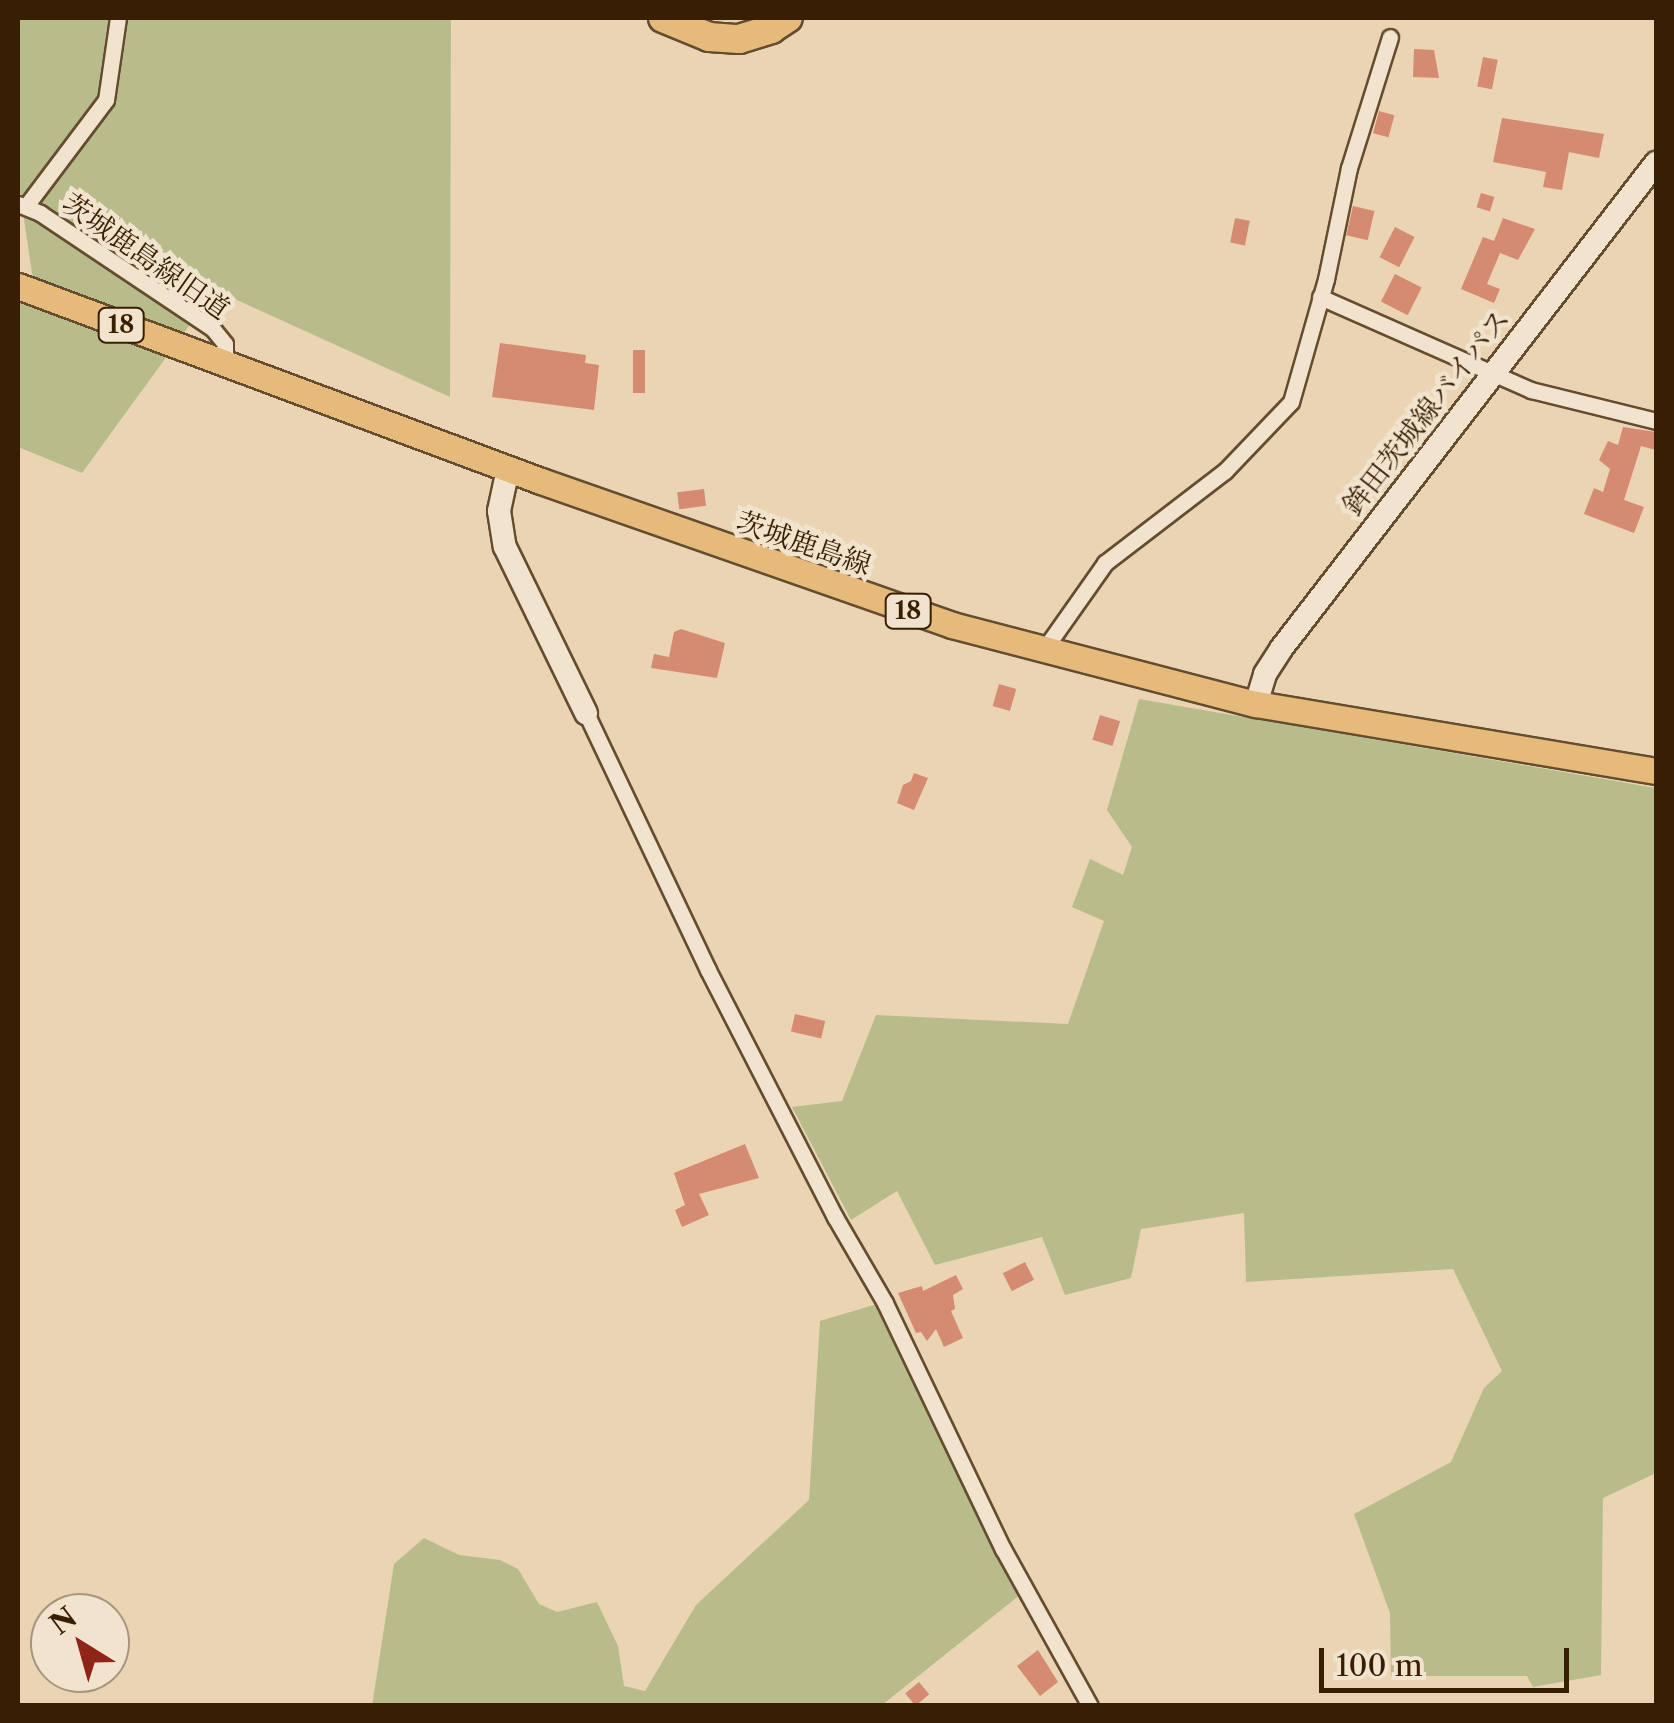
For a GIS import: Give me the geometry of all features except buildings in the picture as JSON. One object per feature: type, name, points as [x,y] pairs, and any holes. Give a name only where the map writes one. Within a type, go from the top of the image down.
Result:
[{"type":"highway","points":[[663,18],[709,36],[739,39],[770,30],[788,18]]},
{"type":"main road","name":"鉾田茨城線バイパス","points":[[1256,704],[1265,674],[1281,649],[1656,163]]},
{"type":"main road","name":"茨城鹿島線","points":[[18,286],[840,589],[1043,651],[1256,704],[1512,750],[1656,770]]},
{"type":"main road","points":[[508,469],[498,512],[501,534],[586,713]]},
{"type":"street","points":[[22,205],[106,100],[118,18]]},
{"type":"street","points":[[1043,651],[1105,563],[1225,470],[1290,402],[1320,297],[1349,168],[1390,37]]},
{"type":"street","name":"茨城鹿島線旧道","points":[[22,205],[213,329],[225,344],[225,363]]},
{"type":"street","points":[[1320,297],[1532,390],[1656,420]]},
{"type":"street","points":[[586,713],[708,970],[835,1217],[885,1303],[1003,1549],[1090,1706]]},
{"type":"green space","points":[[18,18],[451,18],[450,397],[215,290],[82,473],[18,447],[18,295],[36,300],[18,179]]},
{"type":"green space","points":[[1139,699],[1656,788],[1656,1473],[1603,1498],[1601,1675],[1533,1687],[1527,1676],[1391,1676],[1390,1613],[1354,1514],[1451,1462],[1484,1388],[1502,1371],[1453,1269],[1246,1282],[1244,1213],[1141,1229],[1131,1278],[1065,1295],[1042,1237],[935,1265],[897,1191],[851,1220],[792,1107],[842,1101],[876,1015],[1068,1024],[1104,921],[1072,907],[1090,859],[1123,875],[1132,847],[1107,810]]},
{"type":"green space","points":[[877,1304],[1020,1595],[882,1705],[372,1706],[394,1564],[424,1538],[459,1555],[500,1560],[518,1569],[539,1604],[557,1612],[597,1602],[618,1646],[624,1686],[645,1691],[696,1605],[809,1500],[820,1321]]}]
